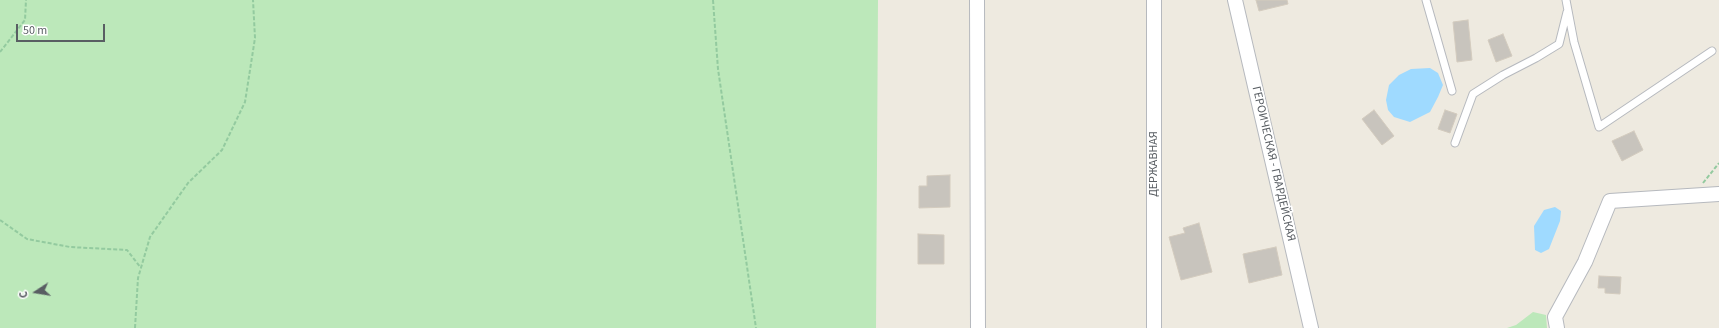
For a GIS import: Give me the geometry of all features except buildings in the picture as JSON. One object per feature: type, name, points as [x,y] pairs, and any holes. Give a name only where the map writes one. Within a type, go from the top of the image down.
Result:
[{"type":"street","points":[[977,0],[978,328]]},
{"type":"street","name":"ДЕРЖАВНАЯ","points":[[1154,0],[1154,328]]},
{"type":"street","name":"ГЕРОИЧЕСКАЯ - ГВАРДЕЙСКАЯ","points":[[1235,0],[1310,328]]},
{"type":"street","points":[[1557,328],[1554,317],[1584,262],[1610,201],[1719,194]]},
{"type":"lane","points":[[1426,0],[1452,91]]},
{"type":"lane","points":[[1566,0],[1574,42],[1599,127],[1712,51]]},
{"type":"lane","points":[[1455,143],[1473,94],[1503,75],[1559,44],[1568,9]]},
{"type":"path","points":[[0,52],[25,20],[26,0]]},
{"type":"path","points":[[134,328],[138,278],[150,237],[188,183],[222,150],[245,102],[255,38],[253,0]]},
{"type":"path","points":[[713,0],[718,69],[756,328]]},
{"type":"path","points":[[1688,197],[1709,177],[1719,163]]},
{"type":"path","points":[[0,220],[28,239],[70,246],[127,250],[141,268]]},
{"type":"green space","points":[[0,0],[878,0],[876,328],[0,328]]},
{"type":"green space","points":[[1533,312],[1546,315],[1547,328],[1507,328],[1516,325]]},
{"type":"water","points":[[1430,68],[1438,73],[1443,85],[1430,112],[1410,122],[1394,117],[1388,110],[1386,100],[1389,85],[1399,75],[1411,69]]},
{"type":"water","points":[[1555,207],[1561,211],[1560,221],[1549,249],[1541,253],[1535,250],[1534,226],[1544,210]]}]
